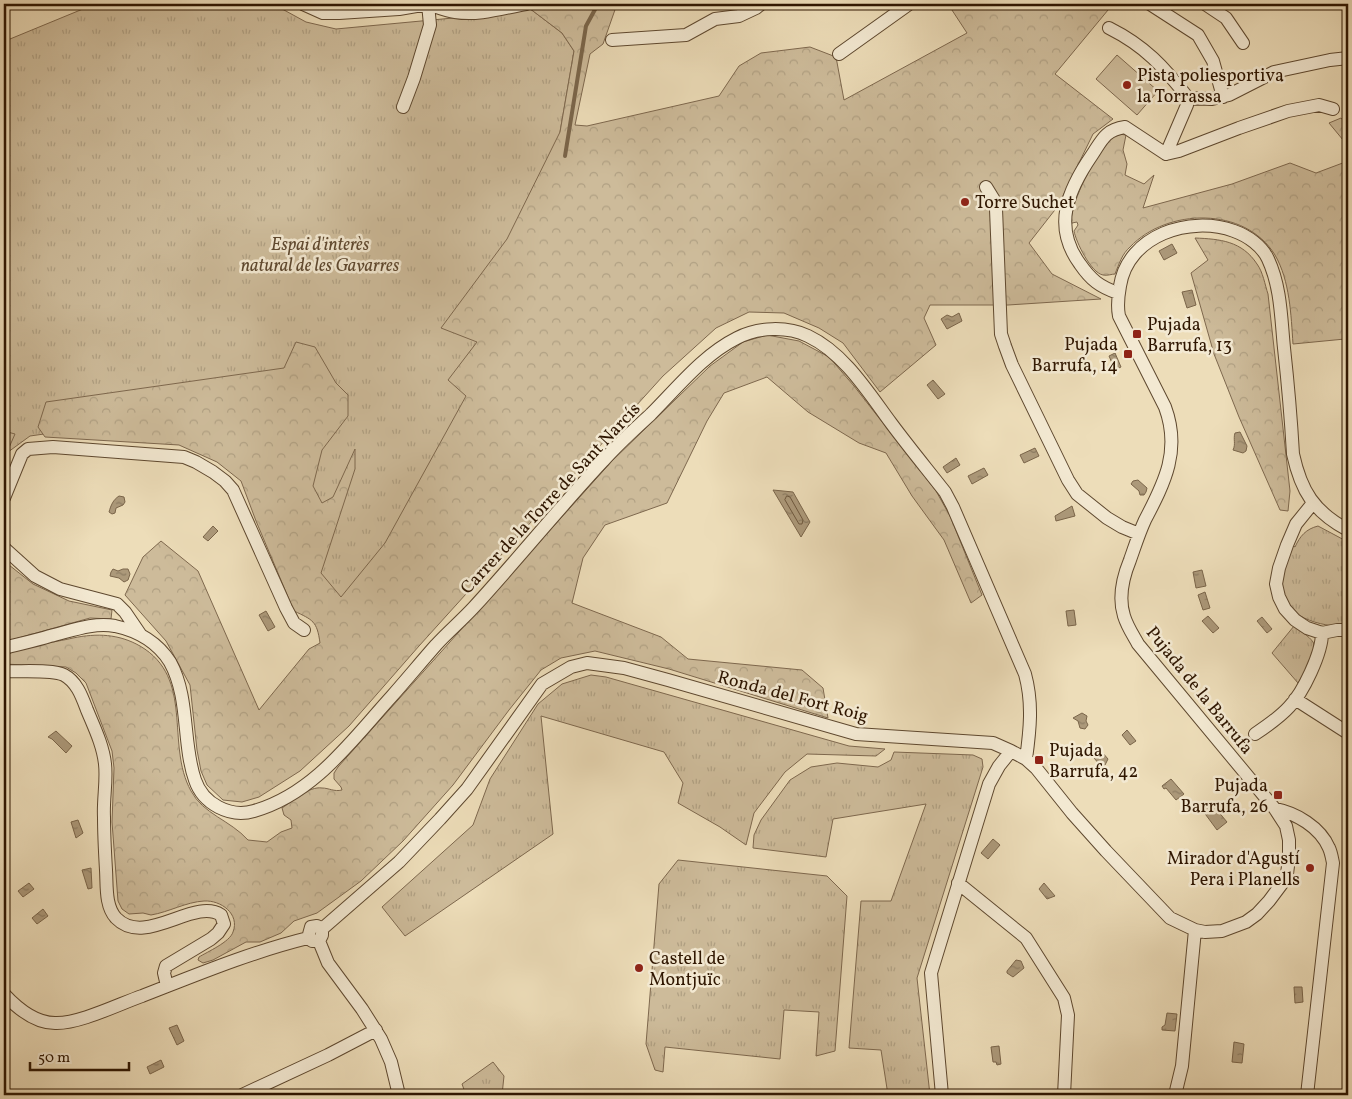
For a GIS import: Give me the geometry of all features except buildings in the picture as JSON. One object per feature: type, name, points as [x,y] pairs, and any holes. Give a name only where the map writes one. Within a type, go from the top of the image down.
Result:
[{"type":"street","points":[[303,4],[322,13],[399,9],[428,4],[455,12],[467,13],[488,12],[526,4]]},
{"type":"street","points":[[404,107],[430,25],[428,4]]},
{"type":"street","points":[[612,40],[686,35],[716,19],[739,16],[761,4]]},
{"type":"street","points":[[839,54],[909,4]]},
{"type":"street","points":[[1150,4],[1198,35],[1213,61],[1223,97]]},
{"type":"street","points":[[1204,4],[1226,18],[1243,43]]},
{"type":"street","points":[[1109,28],[1142,47],[1174,79],[1188,98],[1187,105],[1166,154]]},
{"type":"street","points":[[1188,98],[1223,97],[1236,93],[1274,72],[1311,63],[1348,58]]},
{"type":"street","points":[[1118,293],[1097,284],[1079,263],[1069,246],[1064,228],[1070,195],[1091,156],[1108,132],[1124,127],[1166,154],[1288,111],[1319,105],[1333,109]]},
{"type":"street","points":[[986,186],[994,200],[996,209],[1002,334],[1008,356],[1068,480],[1077,494],[1107,518],[1139,534]]},
{"type":"street","name":"Pujada de la Barrufa","points":[[1011,751],[1026,759],[1036,768],[1072,813],[1170,918],[1194,930],[1206,932],[1222,931],[1246,922],[1257,914],[1278,890],[1287,874],[1289,840],[1286,826],[1275,809],[1138,644],[1127,625],[1122,606],[1122,583],[1139,534],[1156,502],[1169,467],[1172,442],[1171,429],[1165,407],[1119,316],[1117,307],[1122,276],[1129,260],[1142,246],[1170,230],[1200,225],[1212,226],[1247,236],[1267,258],[1279,288],[1293,454],[1298,474],[1303,488],[1313,503],[1325,515],[1348,530]]},
{"type":"street","name":"Carrer de la Torre de Sant Narcís","points":[[4,648],[97,625],[115,626],[140,634],[156,645],[169,661],[176,677],[194,777],[201,792],[214,805],[232,812],[244,814],[266,807],[305,786],[330,765],[604,459],[700,365],[723,346],[739,336],[771,329],[790,331],[812,338],[838,357],[871,396],[944,492],[953,507],[1025,674],[1030,705],[1030,730],[1026,759]]},
{"type":"street","points":[[4,498],[18,461],[28,449],[60,448],[184,457],[196,462],[226,481],[233,490],[286,608],[294,622],[304,630]]},
{"type":"street","points":[[1313,503],[1296,524],[1279,568],[1276,584],[1279,597],[1285,609],[1295,620],[1307,628],[1322,633],[1348,630]]},
{"type":"street","points":[[4,548],[35,576],[60,589],[117,604],[126,612],[140,634]]},
{"type":"street","points":[[1255,734],[1290,706],[1295,699],[1315,660],[1322,639],[1322,633]]},
{"type":"street","name":"Ronda del Fort Roig","points":[[316,936],[422,840],[467,789],[542,684],[571,667],[588,663],[624,668],[856,734],[992,743],[1011,751]]},
{"type":"street","points":[[4,671],[63,674],[73,682],[81,695],[100,744],[105,763],[104,841],[109,902],[114,915],[124,924],[138,928],[145,928],[206,911],[221,915],[224,924],[218,933],[166,966],[164,973],[167,986]]},
{"type":"street","points":[[1295,699],[1348,733]]},
{"type":"street","points":[[942,1095],[930,973],[989,784],[999,766],[1011,751]]},
{"type":"street","points":[[1275,809],[1288,811],[1312,826],[1329,848],[1333,863],[1307,1095]]},
{"type":"street","points":[[958,883],[1026,938],[1064,998],[1068,1015],[1064,1095]]},
{"type":"street","points":[[1175,1095],[1182,1066],[1194,930]]},
{"type":"street","points":[[4,994],[21,1010],[45,1022],[55,1023],[81,1018],[291,942],[316,936],[328,963],[376,1030],[388,1055],[400,1095]]},
{"type":"street","points":[[242,1095],[376,1030]]},
{"type":"green space","name":"Espai d'interès natural de les Gavarres","points":[[95,4],[273,4],[306,22],[336,29],[485,15],[529,8],[562,33],[574,51],[560,132],[571,208],[347,619],[246,482],[226,461],[186,445],[51,433],[30,436],[4,455],[4,39],[10,39]]},
{"type":"green space","points":[[543,4],[617,4],[603,44],[590,54],[575,125],[587,126],[719,96],[739,66],[761,53],[810,47],[836,57],[844,100],[967,33],[948,4],[1113,4],[1055,74],[1113,119],[1093,134],[1058,206],[1029,243],[1052,274],[1101,299],[1008,305],[930,305],[924,318],[936,345],[880,392],[843,343],[819,328],[784,313],[749,312],[716,328],[663,376],[349,726],[300,771],[259,797],[242,802],[223,800],[207,785],[201,771],[190,685],[166,641],[125,595],[143,557],[161,541],[198,571],[259,710],[309,649],[320,643],[317,630],[310,619],[294,611],[241,481],[217,462],[179,445],[45,437],[38,427],[46,402],[284,368],[296,342],[315,347],[336,383],[348,395],[348,416],[322,450],[313,486],[322,503],[333,497],[355,449],[355,469],[321,573],[341,597],[385,543],[466,396],[448,380],[477,342],[441,328],[507,239],[560,132],[574,51],[562,33],[529,8]]},
{"type":"green space","name":"Pista poliesportiva la Torrassa","points":[[1117,55],[1158,91],[1137,115],[1096,79]]},
{"type":"green space","points":[[1341,118],[1348,126],[1348,146],[1329,123]]},
{"type":"green space","points":[[1111,135],[1126,135],[1123,150],[1127,164],[1125,175],[1144,184],[1154,175],[1143,208],[1232,184],[1290,163],[1316,173],[1348,161],[1348,341],[1345,339],[1293,344],[1287,287],[1275,255],[1262,239],[1245,228],[1226,221],[1205,218],[1184,219],[1164,225],[1146,234],[1127,250],[1115,274],[1103,275],[1098,273],[1089,263],[1075,236],[1074,231],[1078,225],[1077,222],[1072,223],[1070,227],[1075,202],[1091,168]]},
{"type":"green space","points":[[1195,238],[1213,239],[1237,246],[1251,256],[1262,275],[1268,294],[1290,491],[1288,511],[1280,510],[1239,417],[1214,354],[1191,273],[1208,260]]},
{"type":"green space","points":[[767,335],[799,341],[829,357],[854,386],[936,491],[950,516],[982,595],[971,603],[944,540],[912,496],[886,453],[859,443],[808,412],[767,377],[724,393],[707,421],[667,503],[605,525],[583,558],[572,603],[661,637],[688,659],[802,670],[823,688],[828,718],[669,669],[595,651],[561,658],[541,670],[453,785],[403,841],[361,881],[317,913],[294,921],[281,933],[260,942],[246,942],[213,960],[203,963],[198,960],[199,957],[223,943],[233,932],[234,919],[228,909],[217,903],[204,901],[151,915],[143,913],[129,914],[122,909],[118,901],[112,822],[114,768],[112,751],[86,683],[76,673],[66,667],[4,664],[4,657],[17,650],[91,635],[116,637],[140,646],[157,659],[168,676],[173,694],[184,773],[196,799],[202,806],[233,827],[248,840],[267,842],[281,832],[292,828],[291,820],[284,815],[282,808],[296,798],[317,788],[342,790],[334,779],[334,773],[338,767],[612,461],[710,366],[743,342]]},
{"type":"green space","points":[[4,431],[15,434],[4,459]]},
{"type":"green space","points":[[1318,526],[1348,542],[1348,627],[1326,625],[1304,618],[1288,605],[1284,595],[1282,578],[1292,545],[1295,547],[1304,534]]},
{"type":"green space","points":[[4,561],[33,584],[69,601],[112,610],[111,619],[90,618],[4,642]]},
{"type":"green space","points":[[1294,626],[1313,642],[1314,646],[1309,663],[1298,683],[1272,653]]},
{"type":"green space","points":[[591,675],[606,677],[849,746],[885,749],[876,756],[807,754],[785,772],[754,813],[746,845],[720,827],[678,803],[683,783],[664,752],[541,716],[553,834],[405,936],[382,907],[473,825],[490,779],[538,704],[562,684]]},
{"type":"green space","points":[[894,752],[973,755],[982,759],[983,767],[917,978],[930,1095],[888,1095],[881,1050],[849,1048],[861,901],[891,901],[926,804],[833,819],[826,857],[753,848],[754,835],[761,820],[790,780],[811,767],[837,763],[878,767],[891,760]]},
{"type":"green space","points":[[678,860],[827,876],[847,896],[835,1051],[816,1056],[819,1012],[784,1010],[780,1059],[665,1047],[663,1072],[655,1070],[646,1044],[659,884]]},
{"type":"green space","points":[[493,1062],[504,1076],[502,1095],[466,1095],[462,1084]]},
{"type":"water","points":[[1172,244],[1177,253],[1164,260],[1159,251]]},
{"type":"water","points":[[1192,290],[1196,305],[1187,308],[1182,292]]},
{"type":"water","points":[[959,313],[962,321],[947,329],[941,319],[947,315],[952,317]]},
{"type":"water","points":[[1115,353],[1121,367],[1115,370],[1109,356]]},
{"type":"water","points":[[933,380],[945,394],[938,399],[927,385]]},
{"type":"water","points":[[1240,432],[1247,446],[1246,451],[1243,453],[1233,450],[1235,433]]},
{"type":"water","points":[[1035,448],[1039,456],[1024,463],[1020,455]]},
{"type":"water","points":[[956,458],[960,465],[947,473],[943,467]]},
{"type":"water","points":[[984,468],[988,475],[972,484],[968,476]]},
{"type":"water","points":[[1138,480],[1147,488],[1144,495],[1140,495],[1139,491],[1131,484],[1133,481]]},
{"type":"water","points":[[773,490],[793,492],[810,522],[801,537]]},
{"type":"water","points":[[119,496],[124,497],[125,502],[116,508],[115,513],[112,514],[109,512],[114,501]]},
{"type":"water","points":[[1072,506],[1075,516],[1056,521],[1055,516]]},
{"type":"water","points":[[213,526],[218,531],[208,541],[203,537]]},
{"type":"water","points":[[113,569],[118,571],[128,569],[130,574],[128,580],[124,582],[119,578],[110,576]]},
{"type":"water","points":[[1202,570],[1206,586],[1196,588],[1193,572]]},
{"type":"water","points":[[1205,592],[1210,608],[1203,610],[1198,595]]},
{"type":"water","points":[[1074,610],[1076,625],[1068,626],[1066,611]]},
{"type":"water","points":[[266,611],[275,627],[268,631],[259,615]]},
{"type":"water","points":[[1208,616],[1219,628],[1213,633],[1202,621]]},
{"type":"water","points":[[1262,617],[1272,629],[1267,633],[1257,621]]},
{"type":"water","points":[[1082,713],[1087,716],[1086,721],[1088,725],[1085,729],[1080,728],[1078,721],[1073,718]]},
{"type":"water","points":[[1127,730],[1136,741],[1130,745],[1122,735]]},
{"type":"water","points":[[56,731],[72,746],[66,753],[48,737]]},
{"type":"water","points":[[1096,745],[1108,759],[1105,765],[1100,765],[1088,751]]},
{"type":"water","points":[[1171,779],[1184,794],[1176,800],[1162,786]]},
{"type":"water","points":[[1212,804],[1227,822],[1217,830],[1203,811]]},
{"type":"water","points":[[78,820],[83,833],[76,838],[71,822]]},
{"type":"water","points":[[993,839],[1000,845],[988,859],[981,853]]},
{"type":"water","points":[[91,868],[92,888],[88,889],[82,870]]},
{"type":"water","points":[[29,883],[34,889],[23,897],[18,891]]},
{"type":"water","points":[[1044,883],[1055,896],[1047,899],[1039,889]]},
{"type":"water","points":[[43,909],[48,916],[37,924],[32,918]]},
{"type":"water","points":[[1016,960],[1021,961],[1024,968],[1013,977],[1007,971]]},
{"type":"water","points":[[1294,987],[1302,987],[1303,1002],[1295,1003]]},
{"type":"water","points":[[1167,1013],[1177,1014],[1175,1031],[1162,1030]]},
{"type":"water","points":[[177,1025],[184,1041],[177,1045],[169,1028]]},
{"type":"water","points":[[1234,1042],[1244,1044],[1242,1063],[1232,1062]]},
{"type":"water","points":[[999,1046],[1001,1064],[997,1065],[996,1062],[993,1062],[991,1047]]},
{"type":"water","points":[[161,1060],[164,1067],[150,1074],[147,1067]]},
{"type":"waterway","points":[[565,156],[586,26],[598,4]]},
{"type":"place","name":"Pista poliesportiva la Torrassa","points":[[1127,85]]},
{"type":"place","name":"Torre Suchet","points":[[965,202]]},
{"type":"place","name":"Pujada Barrufa, 13","points":[[1137,334]]},
{"type":"place","name":"Pujada Barrufa, 14","points":[[1128,354]]},
{"type":"place","name":"Pujada Barrufa, 42","points":[[1039,760]]},
{"type":"place","name":"Pujada Barrufa, 26","points":[[1278,795]]},
{"type":"place","name":"Mirador d'Agustí Pera i Planells","points":[[1310,868]]},
{"type":"place","name":"Castell de Montjuïc","points":[[639,968]]}]
